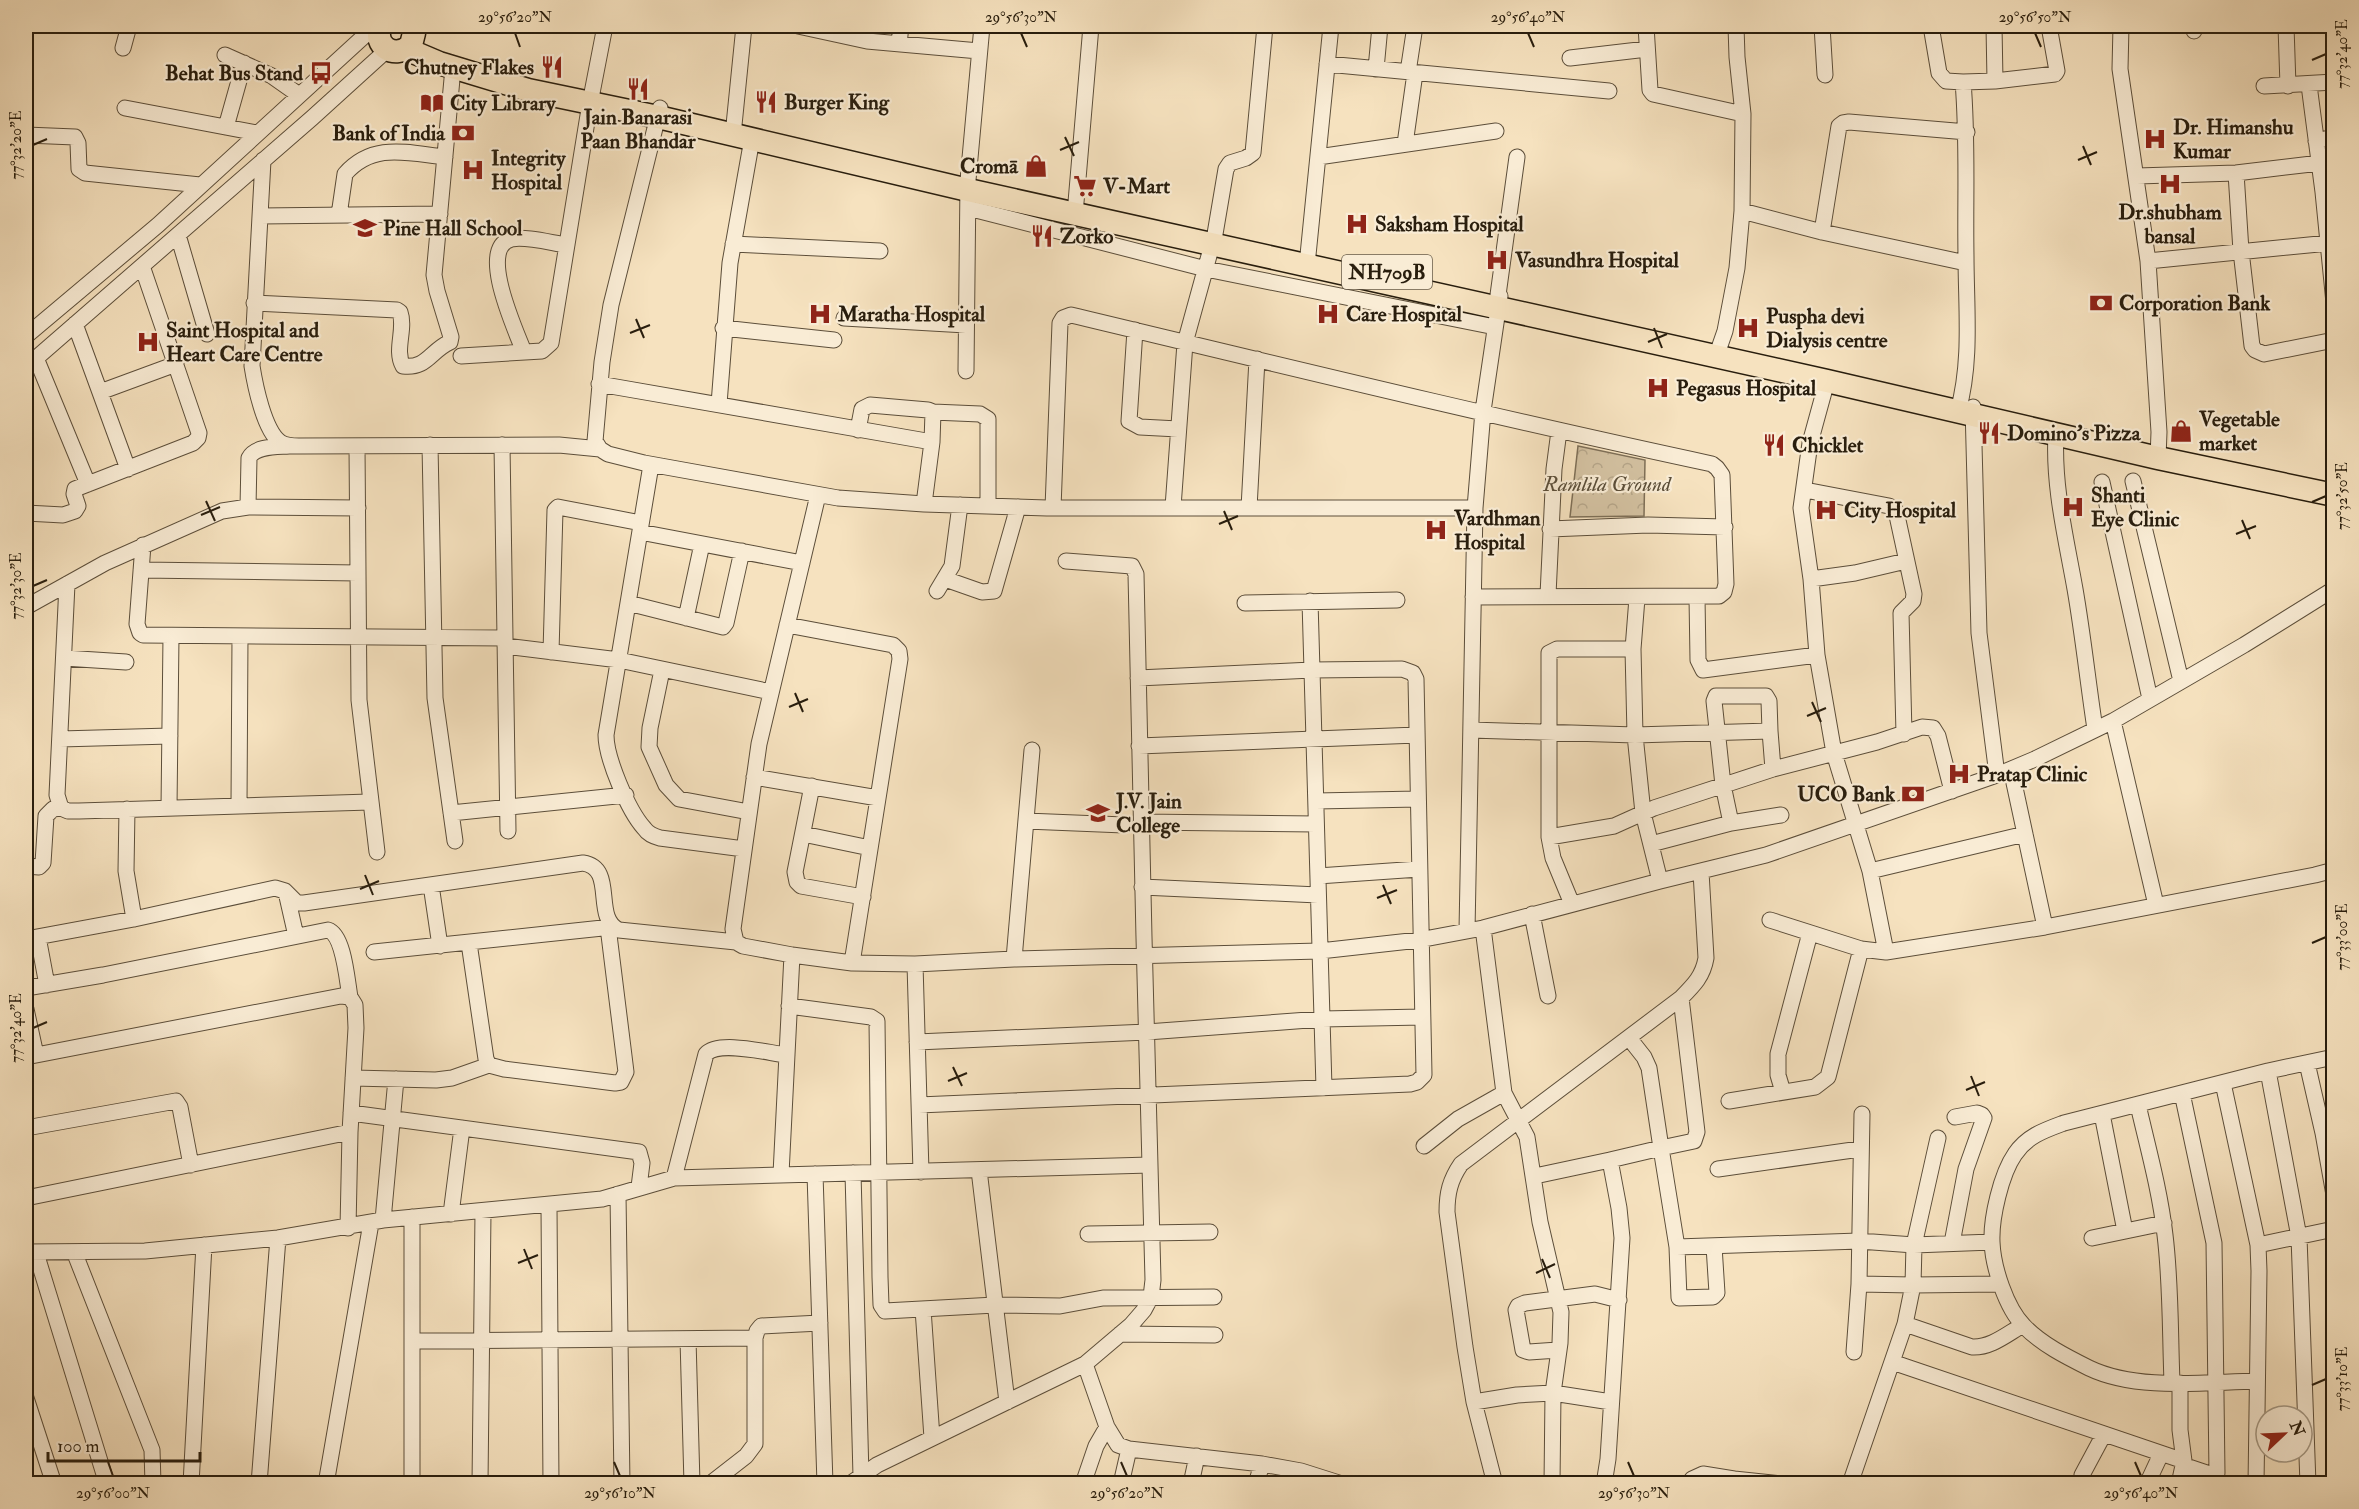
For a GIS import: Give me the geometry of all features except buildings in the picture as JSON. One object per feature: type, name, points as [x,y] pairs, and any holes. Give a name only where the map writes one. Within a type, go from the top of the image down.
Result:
[{"type":"highway","name":"NH709B","points":[[390,34],[483,68],[591,98]]},
{"type":"highway","name":"NH709B","points":[[390,34],[453,68],[504,84],[734,125],[968,192]]},
{"type":"highway","name":"NH709B","points":[[659,112],[752,140],[968,192],[1075,208],[1498,306],[1831,372],[1966,407],[2334,495]]},
{"type":"highway","name":"NH709B","points":[[1214,239],[1308,255],[1498,306]]},
{"type":"highway","name":"NH709B","points":[[1718,350],[1827,381],[1966,407],[2056,434],[2334,485]]},
{"type":"street","points":[[123,48],[129,26]]},
{"type":"street","points":[[461,356],[542,351],[551,343],[605,26]]},
{"type":"street","points":[[734,125],[744,26]]},
{"type":"street","points":[[798,26],[867,41],[980,51]]},
{"type":"street","points":[[899,44],[901,26]]},
{"type":"street","points":[[966,371],[968,192],[982,26]]},
{"type":"street","points":[[1075,208],[1091,26]]},
{"type":"street","points":[[1173,507],[1185,343],[1214,239],[1228,165],[1253,153],[1265,26]]},
{"type":"street","points":[[1308,255],[1331,26]]},
{"type":"street","points":[[1376,69],[1380,26]]},
{"type":"street","points":[[1405,144],[1415,26]]},
{"type":"street","points":[[1646,26],[1650,90],[1654,95],[1743,114]]},
{"type":"street","points":[[1718,350],[1725,331],[1737,268],[1742,211],[1743,114],[1736,26]]},
{"type":"street","points":[[1822,26],[1825,75]]},
{"type":"street","points":[[1931,26],[1939,73],[1946,81],[1962,82],[2053,75],[2056,73],[2049,26]]},
{"type":"street","points":[[1994,26],[1995,81]]},
{"type":"street","points":[[2121,26],[2120,69],[2148,261],[2158,452]]},
{"type":"street","points":[[2286,26],[2288,86]]},
{"type":"street","points":[[26,336],[75,324],[138,258],[200,185],[299,95],[390,34]]},
{"type":"street","points":[[88,484],[31,363],[51,330],[138,258],[178,234],[263,160],[390,34]]},
{"type":"street","points":[[1570,58],[1647,49]]},
{"type":"street","points":[[225,55],[272,75],[299,95]]},
{"type":"street","points":[[226,127],[244,63]]},
{"type":"street","points":[[1327,64],[1609,91]]},
{"type":"street","points":[[254,303],[397,310],[402,320],[400,363],[402,366],[413,367],[422,364],[440,346],[451,340],[436,291],[434,275],[453,68]]},
{"type":"street","points":[[1962,82],[1967,132],[1966,407],[1979,633],[2004,772],[2025,834],[2045,927]]},
{"type":"street","points":[[2264,86],[2334,82]]},
{"type":"street","points":[[2309,85],[2316,141],[2328,191],[2334,303]]},
{"type":"street","points":[[125,108],[257,133]]},
{"type":"street","points":[[600,449],[595,441],[594,429],[606,332],[619,269],[659,112]]},
{"type":"street","points":[[1822,231],[1841,124],[1850,122],[1967,132]]},
{"type":"street","points":[[1318,157],[1496,131]]},
{"type":"street","points":[[26,135],[75,137],[78,142],[79,169],[85,173],[200,185]]},
{"type":"street","points":[[2316,141],[2334,137]]},
{"type":"street","points":[[719,404],[723,328],[733,244],[752,140]]},
{"type":"street","points":[[339,215],[345,174],[367,156],[387,151],[445,157]]},
{"type":"street","points":[[1517,157],[1483,411],[1475,508],[1471,730],[1475,929],[1504,1093],[1527,1137],[1535,1176],[1540,1222],[1560,1299],[1561,1330],[1552,1392],[1552,1484]]},
{"type":"street","points":[[263,160],[251,349],[254,380],[270,428],[280,442],[289,446]]},
{"type":"street","points":[[2137,176],[2236,172],[2320,163]]},
{"type":"street","points":[[2236,172],[2241,251],[2252,346],[2255,351],[2264,354],[2334,340]]},
{"type":"street","points":[[968,192],[1206,269],[1498,306]]},
{"type":"street","points":[[1742,211],[1966,263]]},
{"type":"street","points":[[260,216],[440,214]]},
{"type":"street","points":[[178,234],[207,334]]},
{"type":"street","points":[[524,352],[497,275],[500,248],[507,241],[516,238],[567,245]]},
{"type":"street","points":[[2148,261],[2329,243]]},
{"type":"street","points":[[733,244],[880,251]]},
{"type":"street","points":[[26,513],[63,515],[75,510],[78,506],[74,492],[88,484],[193,444],[198,438],[199,433],[176,364],[138,258]]},
{"type":"street","points":[[1053,508],[1060,323],[1063,318],[1071,315],[1483,411],[1559,431],[1712,464],[1722,475],[1726,584],[1724,592],[1719,596],[1473,597]]},
{"type":"street","points":[[844,318],[966,326]]},
{"type":"street","points":[[75,324],[128,469]]},
{"type":"street","points":[[723,328],[834,340]]},
{"type":"street","points":[[1135,330],[1129,422],[1140,427],[1178,429]]},
{"type":"street","points":[[1249,508],[1257,359]]},
{"type":"street","points":[[100,392],[176,364]]},
{"type":"street","points":[[1827,381],[1810,442],[1802,508],[1817,655],[1834,753],[1870,871],[1886,952]]},
{"type":"street","points":[[599,384],[932,442]]},
{"type":"street","points":[[858,430],[862,409],[870,405],[933,412],[980,414],[988,419],[988,506]]},
{"type":"street","points":[[924,504],[932,442],[933,412]]},
{"type":"street","points":[[1548,595],[1550,529],[1559,431]]},
{"type":"street","points":[[2056,434],[2054,464],[2057,489],[2077,602],[2095,729]]},
{"type":"street","points":[[430,445],[435,706],[454,841]]},
{"type":"street","points":[[502,445],[508,831]]},
{"type":"street","points":[[248,507],[249,458],[258,450],[289,446],[559,445],[600,449],[609,454],[651,465],[818,495],[924,504],[1053,508],[1475,508]]},
{"type":"street","points":[[357,446],[360,709],[377,852]]},
{"type":"street","points":[[651,465],[606,735],[606,747],[638,820],[650,835],[744,849]]},
{"type":"street","points":[[2133,481],[2181,681]]},
{"type":"street","points":[[2102,482],[2150,699]]},
{"type":"street","points":[[1805,490],[1893,508],[1897,515],[1914,597],[1901,613],[1904,734]]},
{"type":"street","points":[[736,942],[733,929],[759,744],[818,495]]},
{"type":"street","points":[[960,505],[952,566],[941,585],[982,592],[994,591],[1018,507]]},
{"type":"street","points":[[26,607],[143,545],[222,511],[248,507],[358,508]]},
{"type":"street","points":[[551,652],[555,510],[563,508],[702,544],[802,563]]},
{"type":"street","points":[[1550,529],[1648,525],[1725,527]]},
{"type":"street","points":[[686,618],[702,544]]},
{"type":"street","points":[[143,545],[138,629],[143,635],[358,635],[505,642],[551,652],[619,660],[771,692]]},
{"type":"street","points":[[628,603],[726,626],[742,551]]},
{"type":"street","points":[[856,1480],[877,1464],[1084,1364],[1144,1310],[1151,1297],[1153,1280],[1146,957],[1142,887],[1135,570],[1128,566],[1066,561]]},
{"type":"street","points":[[1811,579],[1856,573],[1906,561]]},
{"type":"street","points":[[141,570],[358,573]]},
{"type":"street","points":[[61,808],[57,795],[67,584]]},
{"type":"street","points":[[374,952],[610,927],[619,930],[736,942],[743,946],[792,955],[852,963],[915,964],[1014,959],[1320,951],[1419,940],[1475,929],[1766,855],[2004,772],[2113,721],[2334,589]]},
{"type":"street","points":[[1696,597],[1698,660],[1703,670],[1817,655]]},
{"type":"street","points":[[1637,598],[1634,650],[1635,735],[1643,813],[1660,881]]},
{"type":"street","points":[[1245,603],[1397,600]]},
{"type":"street","points":[[1310,601],[1324,1088]]},
{"type":"street","points":[[787,625],[893,645],[899,651],[852,963]]},
{"type":"street","points":[[169,808],[171,636]]},
{"type":"street","points":[[238,806],[240,636]]},
{"type":"street","points":[[1572,904],[1553,858],[1549,837],[1549,657],[1552,650],[1634,650]]},
{"type":"street","points":[[64,658],[126,662]]},
{"type":"street","points":[[662,670],[650,728],[649,747],[666,785],[680,799],[749,812]]},
{"type":"street","points":[[919,1105],[1410,1084],[1417,1082],[1424,1075],[1419,940],[1416,679],[1409,671],[1312,670],[1138,678]]},
{"type":"street","points":[[1731,823],[1723,785],[1714,701],[1718,695],[1766,696],[1773,769]]},
{"type":"street","points":[[2113,721],[2156,905]]},
{"type":"street","points":[[1549,837],[1614,826],[1643,813],[1723,785],[1922,727],[1933,728],[1938,736],[1952,791]]},
{"type":"street","points":[[1471,730],[1635,735],[1770,731]]},
{"type":"street","points":[[1139,746],[1417,735]]},
{"type":"street","points":[[60,739],[170,736]]},
{"type":"street","points":[[1014,959],[1032,750]]},
{"type":"street","points":[[754,777],[878,798]]},
{"type":"street","points":[[812,786],[795,872],[797,882],[801,886],[863,897]]},
{"type":"street","points":[[451,813],[626,795]]},
{"type":"street","points":[[1316,801],[1418,799]]},
{"type":"street","points":[[26,866],[39,867],[43,863],[46,816],[48,812],[61,808],[68,811],[127,810],[370,802]]},
{"type":"street","points":[[127,810],[126,871],[134,919]]},
{"type":"street","points":[[1651,844],[1731,823],[1781,815]]},
{"type":"street","points":[[1026,821],[1124,825]]},
{"type":"street","points":[[1141,822],[1316,824]]},
{"type":"street","points":[[803,834],[870,848]]},
{"type":"street","points":[[1870,871],[2025,834]]},
{"type":"street","points":[[47,985],[32,938],[134,919],[275,888],[285,891],[291,900],[304,903],[584,863],[592,864],[598,870],[610,927],[626,1062],[625,1078],[621,1082],[504,1069],[489,1065],[444,1079],[353,1078]]},
{"type":"street","points":[[1318,876],[1419,869]]},
{"type":"street","points":[[1770,920],[1861,949],[1886,952],[2045,927],[2334,870]]},
{"type":"street","points":[[1495,1484],[1474,1402],[1447,1212],[1447,1193],[1453,1176],[1461,1164],[1681,998],[1696,983],[1704,970],[1706,958],[1701,872]]},
{"type":"street","points":[[431,885],[440,946]]},
{"type":"street","points":[[1142,887],[1318,895]]},
{"type":"street","points":[[285,891],[296,936]]},
{"type":"street","points":[[1532,914],[1548,996]]},
{"type":"street","points":[[26,988],[328,930],[336,934],[356,1015],[348,1228]]},
{"type":"street","points":[[1783,1092],[1778,1075],[1778,1054],[1810,933]]},
{"type":"street","points":[[470,943],[489,1065]]},
{"type":"street","points":[[1729,1101],[1815,1087],[1828,1077],[1861,949]]},
{"type":"street","points":[[781,1174],[792,955]]},
{"type":"street","points":[[915,964],[921,1172]]},
{"type":"street","points":[[26,1009],[31,1056],[340,996],[350,997]]},
{"type":"street","points":[[1535,1176],[1694,1141],[1697,1132],[1681,998]]},
{"type":"street","points":[[789,1006],[871,1017],[876,1021],[882,1309],[889,1312],[995,1305],[1060,1306],[1092,1299],[1214,1297]]},
{"type":"street","points":[[917,1042],[1147,1032],[1322,1019],[1422,1017]]},
{"type":"street","points":[[1629,1038],[1644,1057],[1649,1068],[1677,1247],[1679,1298],[1713,1297],[1717,1293],[1714,1246]]},
{"type":"street","points":[[674,1178],[704,1062],[710,1050],[722,1046],[786,1055]]},
{"type":"street","points":[[2256,1381],[2176,1382],[2118,1379],[2090,1368],[2041,1340],[2023,1325],[2000,1284],[1992,1242],[1996,1206],[2014,1155],[2026,1141],[2038,1133],[2182,1093],[2334,1057]]},
{"type":"street","points":[[2307,1063],[2334,1195]]},
{"type":"street","points":[[2268,1071],[2299,1237],[2308,1484]]},
{"type":"street","points":[[326,1484],[377,1222],[396,1079]]},
{"type":"street","points":[[2223,1083],[2258,1245],[2256,1484]]},
{"type":"street","points":[[1424,1146],[1458,1119],[1504,1093]]},
{"type":"street","points":[[1892,1362],[2104,1434],[2213,1475],[2217,1473],[2214,1243],[2182,1093]]},
{"type":"street","points":[[26,1128],[176,1101],[180,1107],[191,1165]]},
{"type":"street","points":[[2138,1105],[2164,1223],[2183,1463],[2179,1484]]},
{"type":"street","points":[[351,1113],[639,1152],[642,1163],[639,1187]]},
{"type":"street","points":[[1952,1243],[1966,1169],[1984,1119],[1977,1113],[1954,1118]]},
{"type":"street","points":[[1854,1352],[1859,1284],[1862,1114]]},
{"type":"street","points":[[2102,1114],[2125,1231]]},
{"type":"street","points":[[452,1214],[462,1128]]},
{"type":"street","points":[[26,1198],[350,1132]]},
{"type":"street","points":[[1850,1484],[1905,1324],[1913,1286],[1914,1245],[1938,1138]]},
{"type":"street","points":[[1718,1169],[1860,1149]]},
{"type":"street","points":[[1604,1484],[1608,1459],[1622,1238],[1610,1160]]},
{"type":"street","points":[[107,1484],[31,1253],[145,1251],[278,1238],[412,1217],[549,1206],[618,1194],[674,1178],[1150,1165]]},
{"type":"street","points":[[979,1170],[1007,1402]]},
{"type":"street","points":[[854,1173],[856,1480]]},
{"type":"street","points":[[815,1174],[825,1484]]},
{"type":"street","points":[[618,1194],[622,1484]]},
{"type":"street","points":[[549,1206],[551,1484]]},
{"type":"street","points":[[480,1484],[483,1212]]},
{"type":"street","points":[[412,1217],[412,1484]]},
{"type":"street","points":[[2092,1238],[2164,1223]]},
{"type":"street","points":[[2258,1245],[2334,1229]]},
{"type":"street","points":[[1088,1234],[1210,1232]]},
{"type":"street","points":[[259,1484],[278,1238]]},
{"type":"street","points":[[1677,1247],[1859,1241],[1914,1245],[1992,1242]]},
{"type":"street","points":[[191,1484],[204,1245]]},
{"type":"street","points":[[75,1254],[152,1450],[153,1484]]},
{"type":"street","points":[[1859,1284],[1913,1286],[2000,1284]]},
{"type":"street","points":[[1558,1350],[1529,1352],[1523,1350],[1516,1310],[1518,1306],[1525,1303],[1595,1294],[1619,1300]]},
{"type":"street","points":[[923,1309],[932,1438]]},
{"type":"street","points":[[710,1484],[747,1456],[755,1444],[755,1338],[757,1331],[761,1326],[820,1323]]},
{"type":"street","points":[[1905,1324],[1972,1347],[1989,1345],[2023,1325]]},
{"type":"street","points":[[1120,1334],[1215,1335]]},
{"type":"street","points":[[412,1341],[755,1338]]},
{"type":"street","points":[[688,1339],[692,1484]]},
{"type":"street","points":[[1084,1364],[1107,1427],[1118,1445],[1129,1449],[1262,1464],[1301,1471],[1309,1479],[1342,1484]]},
{"type":"street","points":[[1474,1402],[1552,1392],[1611,1402]]},
{"type":"street","points":[[26,1398],[54,1484]]},
{"type":"street","points":[[1083,1484],[1096,1446],[1107,1427]]},
{"type":"street","points":[[2086,1484],[2082,1475],[2104,1434]]},
{"type":"street","points":[[1121,1484],[1129,1449]]},
{"type":"street","points":[[2147,1484],[2160,1454]]},
{"type":"street","points":[[1191,1484],[1197,1456]]},
{"type":"street","points":[[1256,1484],[1262,1464]]},
{"type":"street","points":[[1689,1484],[1692,1479],[1703,1474],[1733,1481],[1782,1484]]},
{"type":"green space","name":"Ramlila Ground","points":[[1578,446],[1645,460],[1644,516],[1570,517]]},
{"type":"place","name":"Chutney Flakes","points":[[552,67]]},
{"type":"place","name":"Behat Bus Stand","points":[[321,73]]},
{"type":"place","name":"Jain Banarasi Paan Bhandar","points":[[638,89]]},
{"type":"place","name":"Burger King","points":[[766,102]]},
{"type":"place","name":"City Library","points":[[432,103]]},
{"type":"place","name":"Bank of India","points":[[463,133]]},
{"type":"place","name":"Dr. Himanshu Kumar","points":[[2155,139]]},
{"type":"place","name":"Cromā","points":[[1036,166]]},
{"type":"place","name":"Integrity Hospital","points":[[473,170]]},
{"type":"place","name":"Dr.shubham bansal","points":[[2170,184]]},
{"type":"place","name":"V-Mart","points":[[1085,186]]},
{"type":"place","name":"Saksham Hospital","points":[[1357,224]]},
{"type":"place","name":"Pine Hall School","points":[[365,228]]},
{"type":"place","name":"Zorko","points":[[1042,236]]},
{"type":"place","name":"Vasundhra Hospital","points":[[1497,260]]},
{"type":"place","name":"Corporation Bank","points":[[2101,303]]},
{"type":"place","name":"Maratha Hospital","points":[[820,314]]},
{"type":"place","name":"Care Hospital","points":[[1328,314]]},
{"type":"place","name":"Puspha devi Dialysis centre","points":[[1748,328]]},
{"type":"place","name":"Saint Hospital and Heart Care Centre","points":[[148,342]]},
{"type":"place","name":"Pegasus Hospital","points":[[1658,388]]},
{"type":"place","name":"Vegetable market","points":[[2181,431]]},
{"type":"place","name":"Domino's Pizza","points":[[1989,433]]},
{"type":"place","name":"Chicklet","points":[[1774,445]]},
{"type":"place","name":"Shanti Eye Clinic","points":[[2073,507]]},
{"type":"place","name":"City Hospital","points":[[1826,510]]},
{"type":"place","name":"Vardhman Hospital","points":[[1436,530]]},
{"type":"place","name":"Pratap Clinic","points":[[1959,774]]},
{"type":"place","name":"UCO Bank","points":[[1913,794]]},
{"type":"place","name":"J.V. Jain College","points":[[1098,813]]}]
